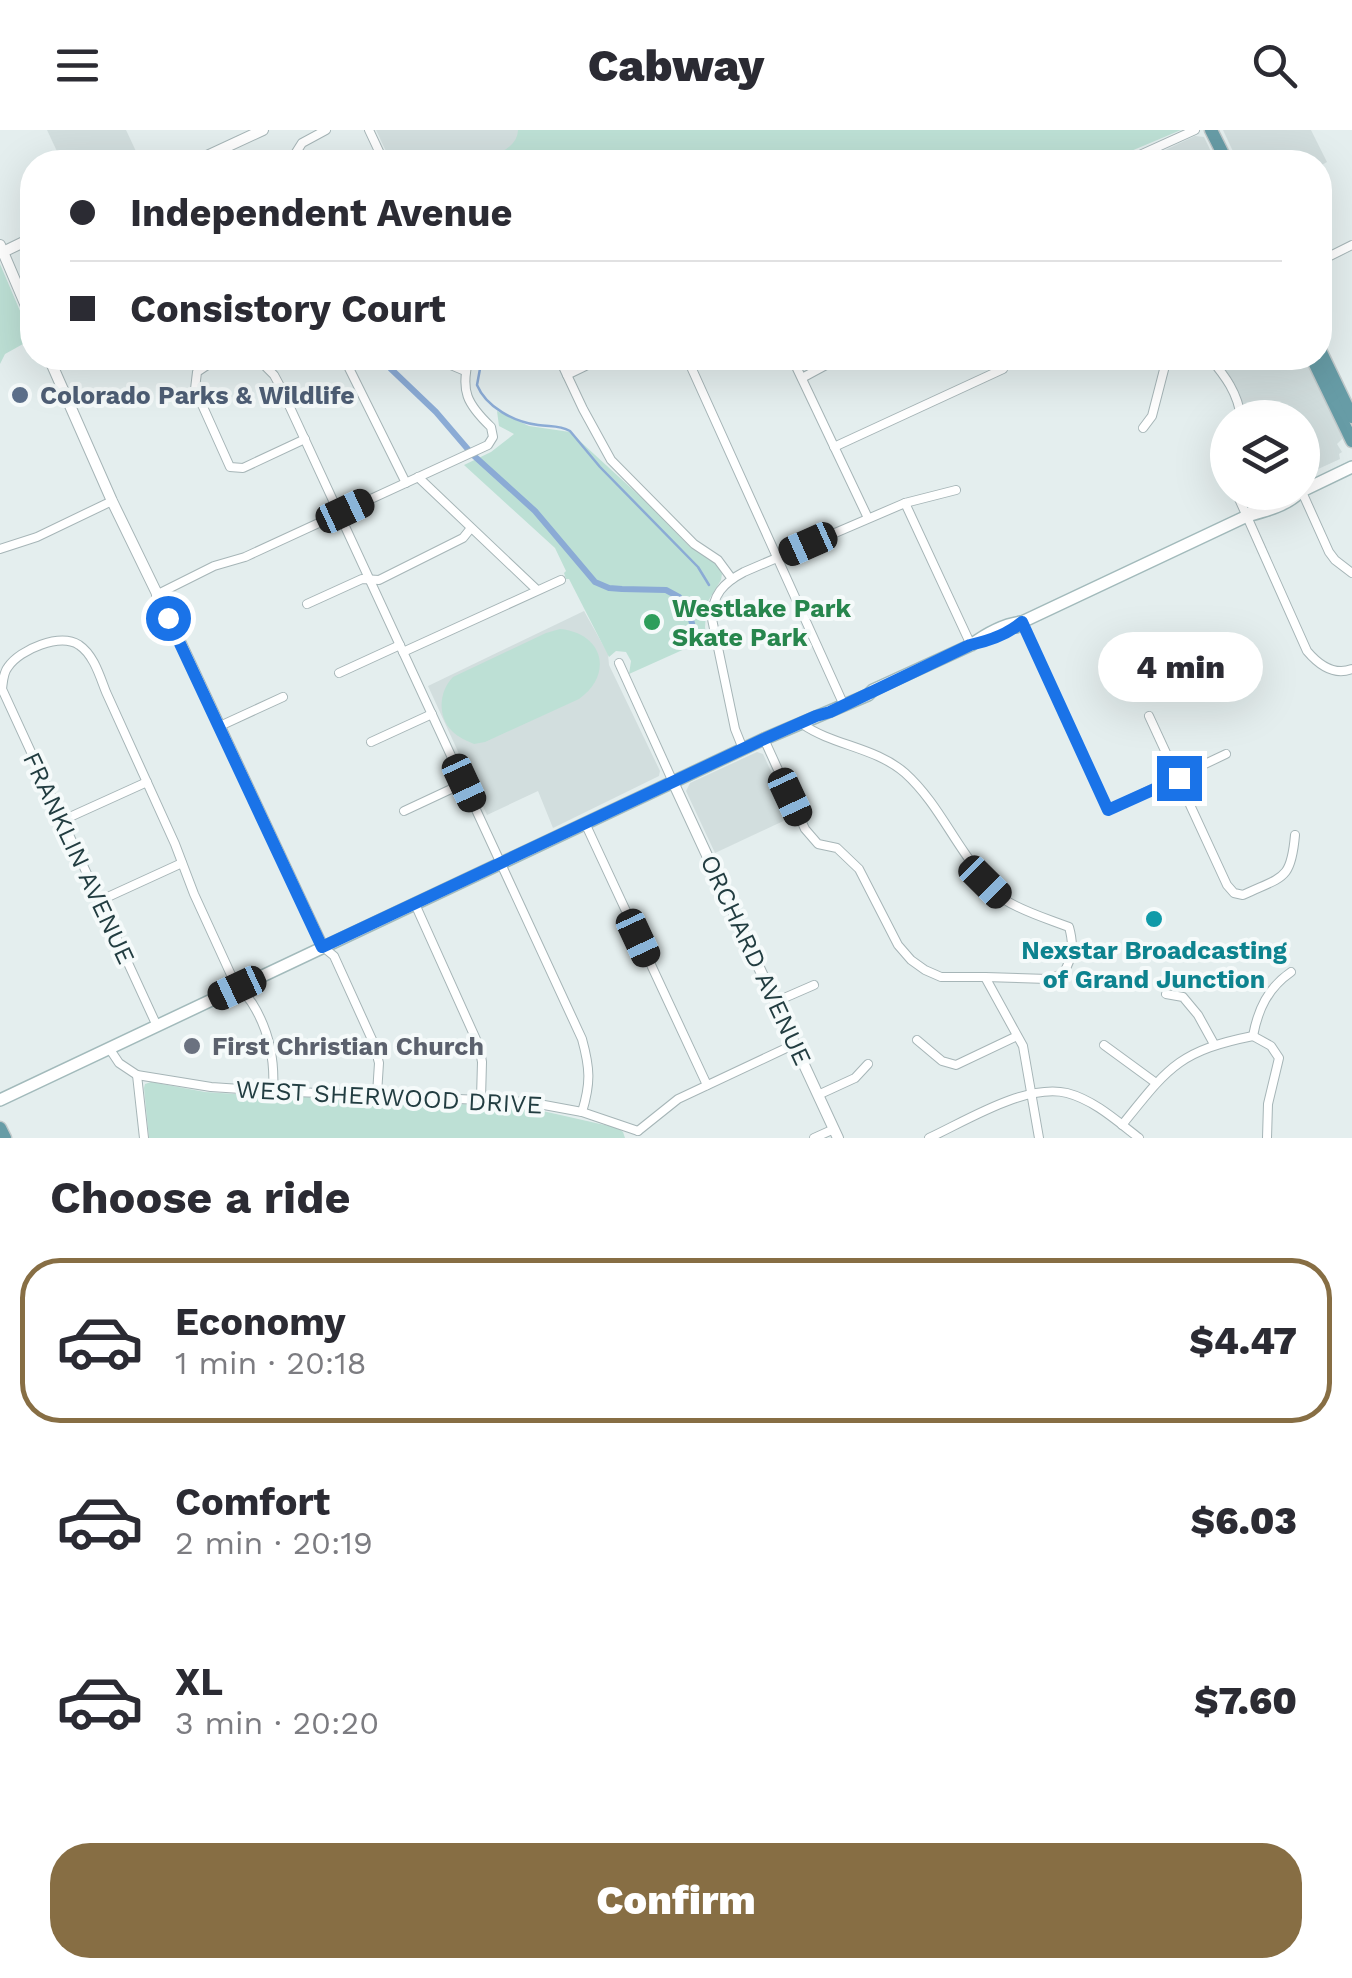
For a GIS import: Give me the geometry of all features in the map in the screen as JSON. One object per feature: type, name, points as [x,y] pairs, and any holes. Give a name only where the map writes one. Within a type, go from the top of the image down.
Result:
[{"type":"main road","points":[[1318,370],[1352,442]]},
{"type":"main road","points":[[1330,370],[1352,417]]},
{"type":"main road","points":[[1320,483],[1352,467]]},
{"type":"main road","points":[[1247,516],[1255,510]]},
{"type":"main road","points":[[0,1100],[764,739],[868,695],[970,645],[996,638],[1022,622],[1266,510]]},
{"type":"main road","points":[[816,716],[820,710],[873,690]]},
{"type":"main road","points":[[0,1128],[5,1138]]},
{"type":"street","points":[[220,150],[264,130]]},
{"type":"street","points":[[297,150],[302,142],[326,130]]},
{"type":"street","points":[[1153,150],[1195,130]]},
{"type":"street","points":[[1,248],[20,282]]},
{"type":"street","points":[[55,370],[112,501],[322,947],[334,956],[374,1044],[378,1094]]},
{"type":"street","points":[[201,370],[194,389],[230,467],[243,468],[305,439]]},
{"type":"street","points":[[269,370],[305,439],[582,1038],[590,1086],[582,1112]]},
{"type":"street","points":[[350,370],[406,482]]},
{"type":"street","points":[[156,595],[488,445],[491,426],[474,411],[466,395],[465,372],[461,370]]},
{"type":"street","points":[[565,370],[611,460],[694,544],[718,560],[732,578]]},
{"type":"street","points":[[567,375],[577,370]]},
{"type":"street","points":[[693,370],[842,701]]},
{"type":"street","points":[[798,370],[868,518]]},
{"type":"street","points":[[802,378],[817,370]]},
{"type":"street","points":[[834,447],[1001,370]]},
{"type":"street","points":[[1143,428],[1152,416],[1164,370]]},
{"type":"street","points":[[1220,370],[1236,400]]},
{"type":"street","points":[[418,477],[538,590]]},
{"type":"street","points":[[743,749],[712,619],[713,603],[724,584],[905,503],[956,490]]},
{"type":"street","points":[[0,549],[37,537],[112,501]]},
{"type":"street","points":[[905,503],[970,645]]},
{"type":"street","points":[[1244,510],[1307,651],[1322,666],[1350,672]]},
{"type":"street","points":[[1310,510],[1329,552],[1352,573]]},
{"type":"street","points":[[307,604],[362,578],[379,580],[449,546],[471,528]]},
{"type":"street","points":[[339,673],[561,580]]},
{"type":"street","points":[[1022,622],[1108,810],[1226,754]]},
{"type":"street","points":[[2,689],[8,667],[44,644],[76,643],[86,651],[237,988],[250,1000],[266,1035],[272,1053],[273,1091]]},
{"type":"street","points":[[620,662],[673,782]]},
{"type":"street","name":"FRANKLIN AVENUE","points":[[2,689],[156,1026]]},
{"type":"street","points":[[220,726],[283,697]]},
{"type":"street","points":[[371,742],[432,714]]},
{"type":"street","points":[[1150,716],[1234,893],[1243,895],[1278,879],[1288,870],[1295,834]]},
{"type":"street","points":[[764,739],[805,829],[818,844],[837,848],[860,870],[898,945],[911,960],[942,977],[1048,979],[1063,974],[1074,943],[1069,927],[1004,900],[985,882],[930,801],[903,772],[875,754],[818,735],[800,723]]},
{"type":"street","points":[[62,821],[147,782]]},
{"type":"street","name":"ORCHARD AVENUE","points":[[673,782],[836,1133]]},
{"type":"street","points":[[404,811],[464,783]]},
{"type":"street","points":[[585,823],[707,1085]]},
{"type":"street","points":[[98,901],[182,863]]},
{"type":"street","points":[[414,904],[479,1046],[481,1098]]},
{"type":"street","points":[[1253,1036],[1264,1000],[1291,972]]},
{"type":"street","points":[[986,977],[1023,1046],[1039,1138]]},
{"type":"street","points":[[775,1002],[814,985]]},
{"type":"street","points":[[1166,994],[1183,997],[1214,1044]]},
{"type":"street","points":[[917,1040],[942,1061],[956,1065],[1018,1036]]},
{"type":"street","points":[[1122,1124],[1156,1083],[1190,1054],[1214,1044],[1253,1036],[1271,1046],[1278,1058],[1268,1104],[1267,1138]]},
{"type":"street","points":[[637,1134],[658,1112],[678,1099],[795,1044]]},
{"type":"street","points":[[1104,1045],[1156,1083]]},
{"type":"street","points":[[110,1048],[119,1063],[137,1075],[144,1138]]},
{"type":"street","points":[[818,1096],[854,1078],[868,1064]]},
{"type":"street","name":"WEST SHERWOOD DRIVE","points":[[137,1075],[273,1091],[528,1102],[582,1112],[637,1134]]},
{"type":"street","points":[[929,1138],[1031,1092],[1066,1093],[1098,1108],[1139,1138]]},
{"type":"street","points":[[814,1138],[836,1133]]},
{"type":"shaded area","points":[[47,130],[126,130],[135,150],[56,150]]},
{"type":"shaded area","points":[[376,130],[580,130],[589,150],[385,150]]},
{"type":"shaded area","points":[[1223,130],[1311,130],[1321,150],[1232,150]]},
{"type":"shaded area","points":[[1195,136],[1204,137],[1210,150],[1165,150]]},
{"type":"shaded area","points":[[1217,370],[1313,370],[1341,435],[1337,444],[1342,452],[1340,459],[1320,468],[1320,400],[1234,400]]},
{"type":"shaded area","points":[[584,611],[608,654],[609,665],[659,776],[553,828],[538,791],[487,815],[428,686]]},
{"type":"shaded area","points":[[757,752],[763,754],[792,817],[715,853],[686,791],[690,783]]},
{"type":"green space","points":[[518,130],[1181,130],[1134,150],[504,150],[517,137]]},
{"type":"green space","points":[[0,264],[20,311],[20,346],[5,354],[0,364]]},
{"type":"green space","points":[[497,411],[529,426],[570,432],[690,547],[717,564],[722,574],[707,603],[707,639],[629,674],[631,661],[626,652],[616,651],[609,657],[566,579],[555,548],[464,465],[491,452],[514,434],[499,426]]},
{"type":"green space","points":[[560,629],[586,638],[599,656],[597,678],[590,689],[579,699],[485,742],[474,744],[452,731],[442,704],[453,677]]},
{"type":"green space","points":[[151,1082],[205,1092],[525,1107],[618,1128],[625,1138],[149,1138],[144,1088]]},
{"type":"waterway","points":[[392,370],[472,454],[535,511],[595,582],[609,588],[666,590],[688,608],[695,635]]},
{"type":"waterway","points":[[480,370],[477,385],[481,393],[502,412],[520,421],[570,431],[698,567],[709,585]]},
{"type":"place","name":"Colorado Parks & Wildlife","points":[[20,395]]},
{"type":"place","name":"Westlake Park Skate Park","points":[[652,622]]},
{"type":"place","name":"Nexstar Broadcasting of Grand Junction","points":[[1154,919]]},
{"type":"place","name":"First Christian Church","points":[[192,1046]]},
{"type":"route","points":[[168,618],[322,947],[764,739],[822,716],[970,645],[1013,630],[1022,622],[1108,810],[1179,778]]}]
